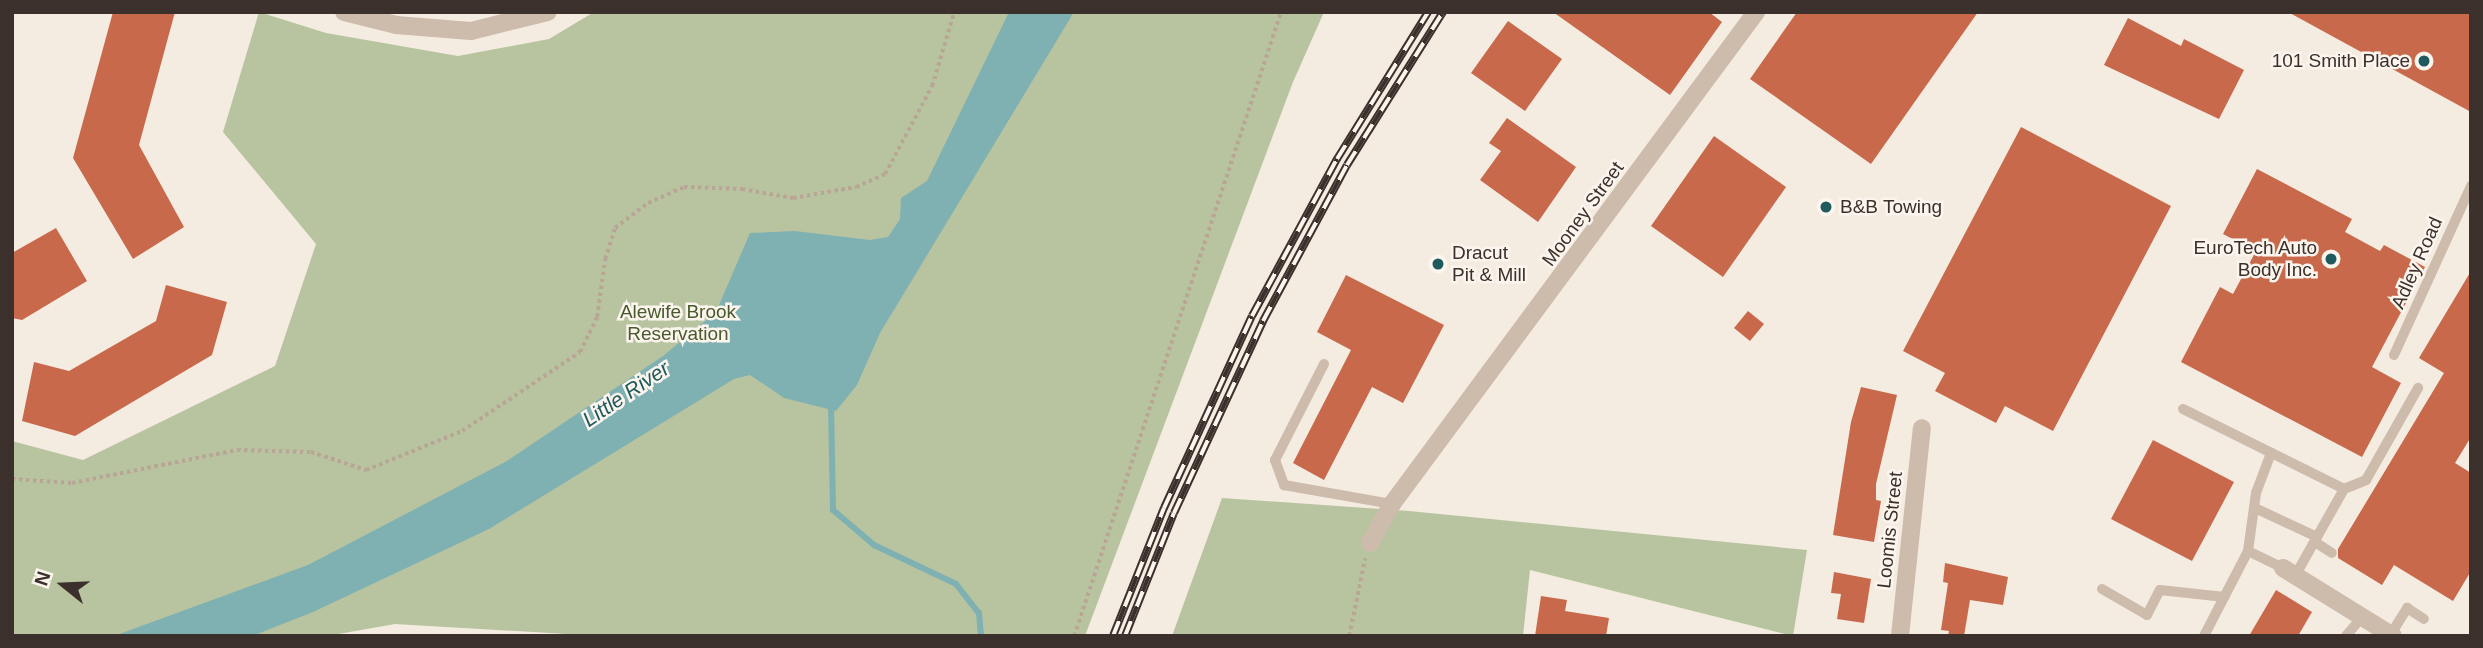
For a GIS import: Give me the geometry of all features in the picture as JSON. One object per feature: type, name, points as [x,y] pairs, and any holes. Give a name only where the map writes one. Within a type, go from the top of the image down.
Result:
[{"type":"street","points":[[344,12],[396,25],[471,31],[548,12]]},
{"type":"street","name":"Mooney Street","points":[[1370,543],[1392,505],[1751,14]]},
{"type":"street","name":"Loomis Street","points":[[1900,636],[1922,428]]},
{"type":"street","points":[[2289,572],[2392,635]]},
{"type":"lane","name":"Adley Road","points":[[2394,355],[2471,186]]},
{"type":"lane","points":[[1324,364],[1275,460],[1284,485],[1392,505]]},
{"type":"lane","points":[[2248,551],[2289,572],[2316,539],[2344,489],[2366,480],[2418,388]]},
{"type":"lane","points":[[2183,409],[2344,489]]},
{"type":"lane","points":[[2204,636],[2248,551],[2256,493],[2271,453]]},
{"type":"lane","points":[[2256,508],[2316,539],[2332,553]]},
{"type":"lane","points":[[2102,589],[2147,615],[2160,590],[2225,597]]},
{"type":"lane","points":[[2392,635],[2407,608],[2424,619]]},
{"type":"lane","points":[[2346,636],[2362,617]]},
{"type":"path","points":[[12,479],[72,483],[237,450],[311,452],[366,470],[463,431],[580,352],[597,317],[605,259],[615,228],[648,203],[684,187],[741,190],[793,198],[856,187],[885,174],[932,86],[954,12]]},
{"type":"path","points":[[1074,636],[1281,12]]},
{"type":"path","points":[[1349,636],[1370,543]]},
{"type":"green space","name":"Alewife Brook Reservation","points":[[259,12],[326,33],[458,56],[549,39],[594,12],[1324,12],[1293,82],[1085,636],[600,636],[395,624],[327,636],[12,636],[12,441],[83,460],[275,366],[316,244],[223,132]]},
{"type":"green space","points":[[1222,498],[1409,511],[1807,550],[1793,636],[1530,570],[1523,636],[1172,636]]},
{"type":"water","name":"Little River","points":[[1009,12],[1074,12],[880,333],[857,385],[836,411],[784,398],[750,375],[734,379],[489,529],[313,612],[252,636],[114,636],[308,565],[507,461],[663,356],[716,312],[750,233],[795,231],[870,240],[888,237],[900,219],[901,198],[927,181]]},
{"type":"building","points":[[113,12],[175,12],[139,145],[184,227],[133,259],[73,158]]},
{"type":"building","points":[[1553,12],[1709,12],[1722,22],[1670,95]]},
{"type":"building","points":[[1797,12],[1978,12],[1871,164],[1750,79]]},
{"type":"building","name":"101 Smith Place","points":[[2288,12],[2471,12],[2471,112]]},
{"type":"building","points":[[2128,18],[2181,46],[2184,39],[2244,70],[2219,119],[2104,65]]},
{"type":"building","points":[[1508,21],[1562,59],[1525,111],[1471,73]]},
{"type":"building","points":[[1507,118],[1576,167],[1538,222],[1480,180],[1501,151],[1489,143]]},
{"type":"building","points":[[2021,127],[2171,206],[2053,431],[2005,406],[1996,423],[1935,391],[1945,373],[1903,351]]},
{"type":"building","points":[[1714,136],[1786,187],[1723,277],[1651,226]]},
{"type":"building","points":[[2257,169],[2352,219],[2345,232],[2380,251],[2384,245],[2425,267],[2372,367],[2401,383],[2362,457],[2181,362],[2220,287],[2233,294],[2256,251],[2223,234]]},
{"type":"building","points":[[56,228],[87,281],[22,320],[12,318],[12,253]]},
{"type":"building","points":[[2471,271],[2471,437],[2455,463],[2471,473],[2471,571],[2453,601],[2394,565],[2382,585],[2338,558],[2338,549],[2444,373],[2419,358]]},
{"type":"building","points":[[1346,275],[1444,325],[1403,403],[1372,387],[1324,480],[1293,463],[1351,350],[1317,332]]},
{"type":"building","points":[[166,285],[227,302],[212,355],[75,436],[22,421],[34,362],[69,371],[156,321]]},
{"type":"building","points":[[1748,311],[1764,324],[1750,341],[1734,328]]},
{"type":"building","points":[[1861,387],[1897,395],[1876,484],[1876,500],[1881,501],[1874,542],[1833,535],[1851,422]]},
{"type":"building","points":[[2153,440],[2234,482],[2192,561],[2111,519]]},
{"type":"building","points":[[1945,563],[2008,577],[2003,605],[1970,600],[1964,636],[1948,636],[1949,631],[1941,630],[1948,583],[1943,582]]},
{"type":"building","points":[[1834,572],[1871,579],[1864,623],[1837,619],[1841,594],[1831,593]]},
{"type":"building","points":[[2276,590],[2312,612],[2298,636],[2249,636]]},
{"type":"building","points":[[1541,596],[1567,600],[1565,611],[1609,618],[1606,636],[1535,636]]},
{"type":"waterway","points":[[831,405],[833,510],[874,545],[956,584],[979,613],[981,636]]},
{"type":"railway","points":[[1113,636],[1164,508],[1252,316],[1337,159],[1428,12]]},
{"type":"railway","points":[[1125,636],[1174,513],[1263,321],[1347,165],[1443,12]]},
{"type":"place","name":"101 Smith Place","points":[[2424,61]]},
{"type":"place","name":"B&B Towing","points":[[1826,207]]},
{"type":"place","name":"EuroTech Auto Body Inc.","points":[[2331,259]]},
{"type":"place","name":"Dracut Pit & Mill","points":[[1438,264]]}]
